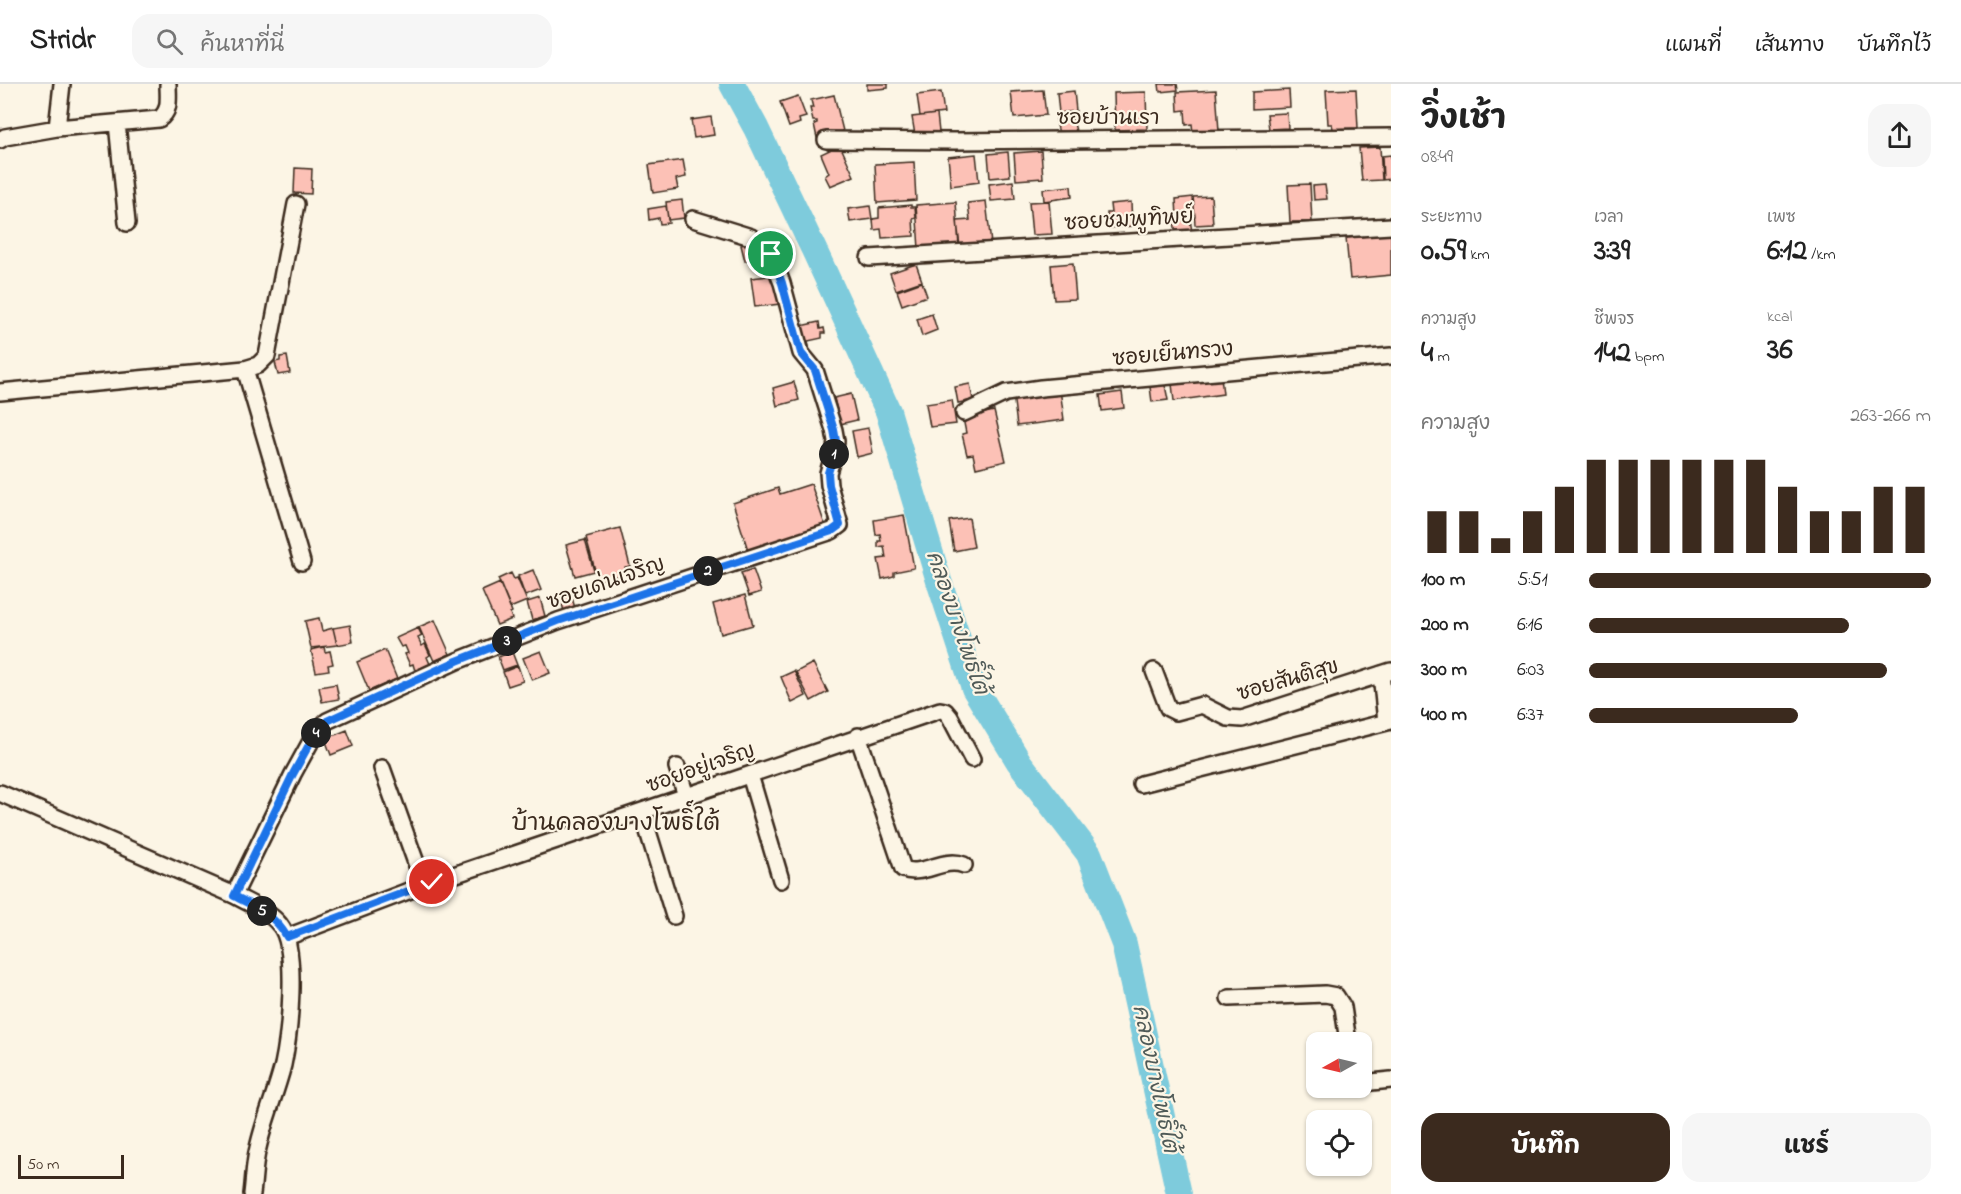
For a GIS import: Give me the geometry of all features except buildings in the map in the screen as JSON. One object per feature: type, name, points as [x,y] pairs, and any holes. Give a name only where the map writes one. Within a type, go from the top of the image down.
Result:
[{"type":"street","points":[[57,128],[62,84]]},
{"type":"street","points":[[0,140],[5,137],[57,128],[159,119],[166,115],[168,108],[168,84]]},
{"type":"street","points":[[117,123],[127,223]]},
{"type":"street","name":"ซอยบ้านเรา","points":[[826,140],[1391,137]]},
{"type":"street","points":[[0,392],[245,369],[258,365],[267,356],[296,204]]},
{"type":"street","name":"ซอยเด่นเจริญ","points":[[234,896],[293,774],[316,732],[327,721],[457,661],[558,621],[832,531],[840,525],[828,473],[835,450],[834,430],[815,370],[801,353],[782,283],[771,254],[751,237],[693,219]]},
{"type":"street","name":"ซอยชมพูทิพย์","points":[[868,258],[1391,226]]},
{"type":"street","name":"ซอยเย็นทรวง","points":[[964,413],[1006,393],[1041,387],[1391,356]]},
{"type":"street","points":[[245,369],[302,562]]},
{"type":"street","name":"ซอยสันติสุข","points":[[1154,671],[1168,708],[1176,712],[1202,705],[1228,718],[1242,719],[1386,673]]},
{"type":"street","points":[[1142,784],[1388,721],[1386,673]]},
{"type":"street","name":"ซอยอยู่เจริญ","points":[[287,937],[424,885],[940,710],[945,711],[950,717],[972,759]]},
{"type":"street","points":[[858,736],[903,869],[910,872],[956,862],[964,865]]},
{"type":"street","points":[[677,767],[686,796]]},
{"type":"street","points":[[382,768],[424,885]]},
{"type":"street","points":[[750,775],[780,880]]},
{"type":"street","points":[[0,792],[234,896],[269,914],[281,926],[287,937],[291,986],[288,1031],[283,1066],[264,1121],[257,1152],[252,1194]]},
{"type":"street","points":[[642,812],[674,916]]},
{"type":"street","points":[[1228,998],[1325,994],[1336,996],[1343,1007],[1347,1032]]},
{"type":"street","points":[[1372,1082],[1391,1080]]},
{"type":"waterway","name":"คลองบางโพธิ์ใต้","points":[[732,84],[756,128],[888,411],[974,688],[1019,762],[1089,854],[1124,944],[1179,1194]]},
{"type":"district","name":"บ้านคลองบางโพธิ์ใต้","points":[[616,824]]},
{"type":"route","points":[[432,882],[287,937],[281,926],[269,914],[234,896],[293,774],[316,732],[327,721],[457,661],[558,621],[832,531],[840,525],[828,473],[835,450],[834,430],[815,370],[801,353],[782,283],[771,254]]}]
